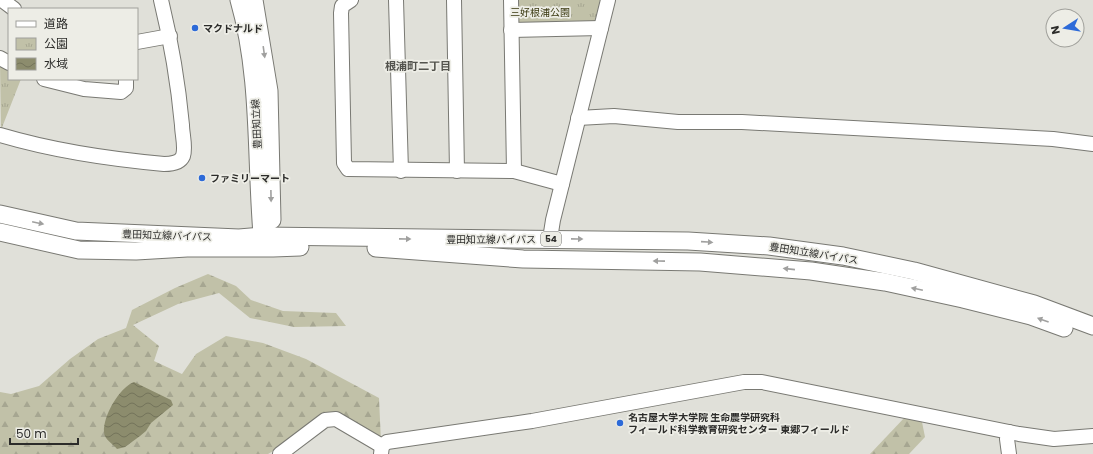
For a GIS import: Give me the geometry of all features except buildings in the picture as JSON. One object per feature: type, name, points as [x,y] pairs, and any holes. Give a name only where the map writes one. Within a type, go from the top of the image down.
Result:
[{"type":"main road","name":"豊田知立線","points":[[239,0],[249,43],[267,242]]},
{"type":"main road","name":"豊田知立線","points":[[254,0],[269,91],[267,242]]},
{"type":"main road","name":"豊田知立線バイパス","points":[[0,214],[76,232],[239,238],[267,242],[523,259],[700,262],[804,270],[885,282],[963,299],[1031,316],[1093,338]]},
{"type":"main road","name":"豊田知立線バイパス","points":[[0,232],[79,250],[136,251],[267,242],[550,239],[695,241],[769,246],[836,255],[914,271],[1034,304],[1093,326]]},
{"type":"street","points":[[2,0],[13,8]]},
{"type":"street","points":[[0,135],[35,145],[84,155],[164,164],[176,162],[183,156],[180,106],[170,36],[161,0]]},
{"type":"street","points":[[350,0],[342,6],[341,13],[344,163],[348,169],[401,171],[514,171],[562,184]]},
{"type":"street","points":[[396,0],[401,171]]},
{"type":"street","points":[[454,0],[457,171]]},
{"type":"street","points":[[511,0],[514,171]]},
{"type":"street","points":[[550,239],[553,220],[608,0]]},
{"type":"street","points":[[511,30],[601,28]]},
{"type":"street","points":[[138,42],[170,36]]},
{"type":"street","points":[[48,80],[84,89],[121,92],[126,88],[126,80]]},
{"type":"street","points":[[578,118],[614,116],[678,122],[742,122],[1045,139],[1093,144]]},
{"type":"street","points":[[280,454],[325,420],[329,419],[336,419],[382,450],[387,442],[532,421],[744,382],[762,382],[1009,432],[1054,439],[1093,436]]},
{"type":"street","points":[[1009,432],[1007,439],[1009,454]]},
{"type":"green space","name":"三好根浦公園","points":[[516,0],[600,0],[597,21],[516,25]]},
{"type":"green space","points":[[0,63],[8,67],[8,80],[21,80],[1,130]]},
{"type":"green space","points":[[208,274],[236,286],[251,300],[283,311],[336,313],[346,326],[294,327],[250,318],[219,293],[178,304],[133,325],[159,346],[154,361],[182,374],[196,354],[226,336],[263,343],[306,359],[379,398],[381,442],[337,415],[268,454],[0,454],[0,392],[11,394],[39,386],[70,359],[98,339],[126,328],[132,310],[175,288]]},
{"type":"green space","points":[[906,416],[922,422],[925,437],[909,454],[870,454]]},
{"type":"water","points":[[134,382],[171,400],[173,405],[151,423],[146,431],[140,436],[125,447],[117,449],[104,435],[106,418],[118,396],[128,385]]},
{"type":"place","name":"マクドナルド","points":[[195,28]]},
{"type":"place","name":"ファミリーマート","points":[[202,178]]},
{"type":"place","name":"名古屋大学大学院 生命農学研究科 フィールド科学教育研究センター 東郷フィールド","points":[[620,423]]},
{"type":"district","name":"根浦町二丁目","points":[[418,66]]}]
